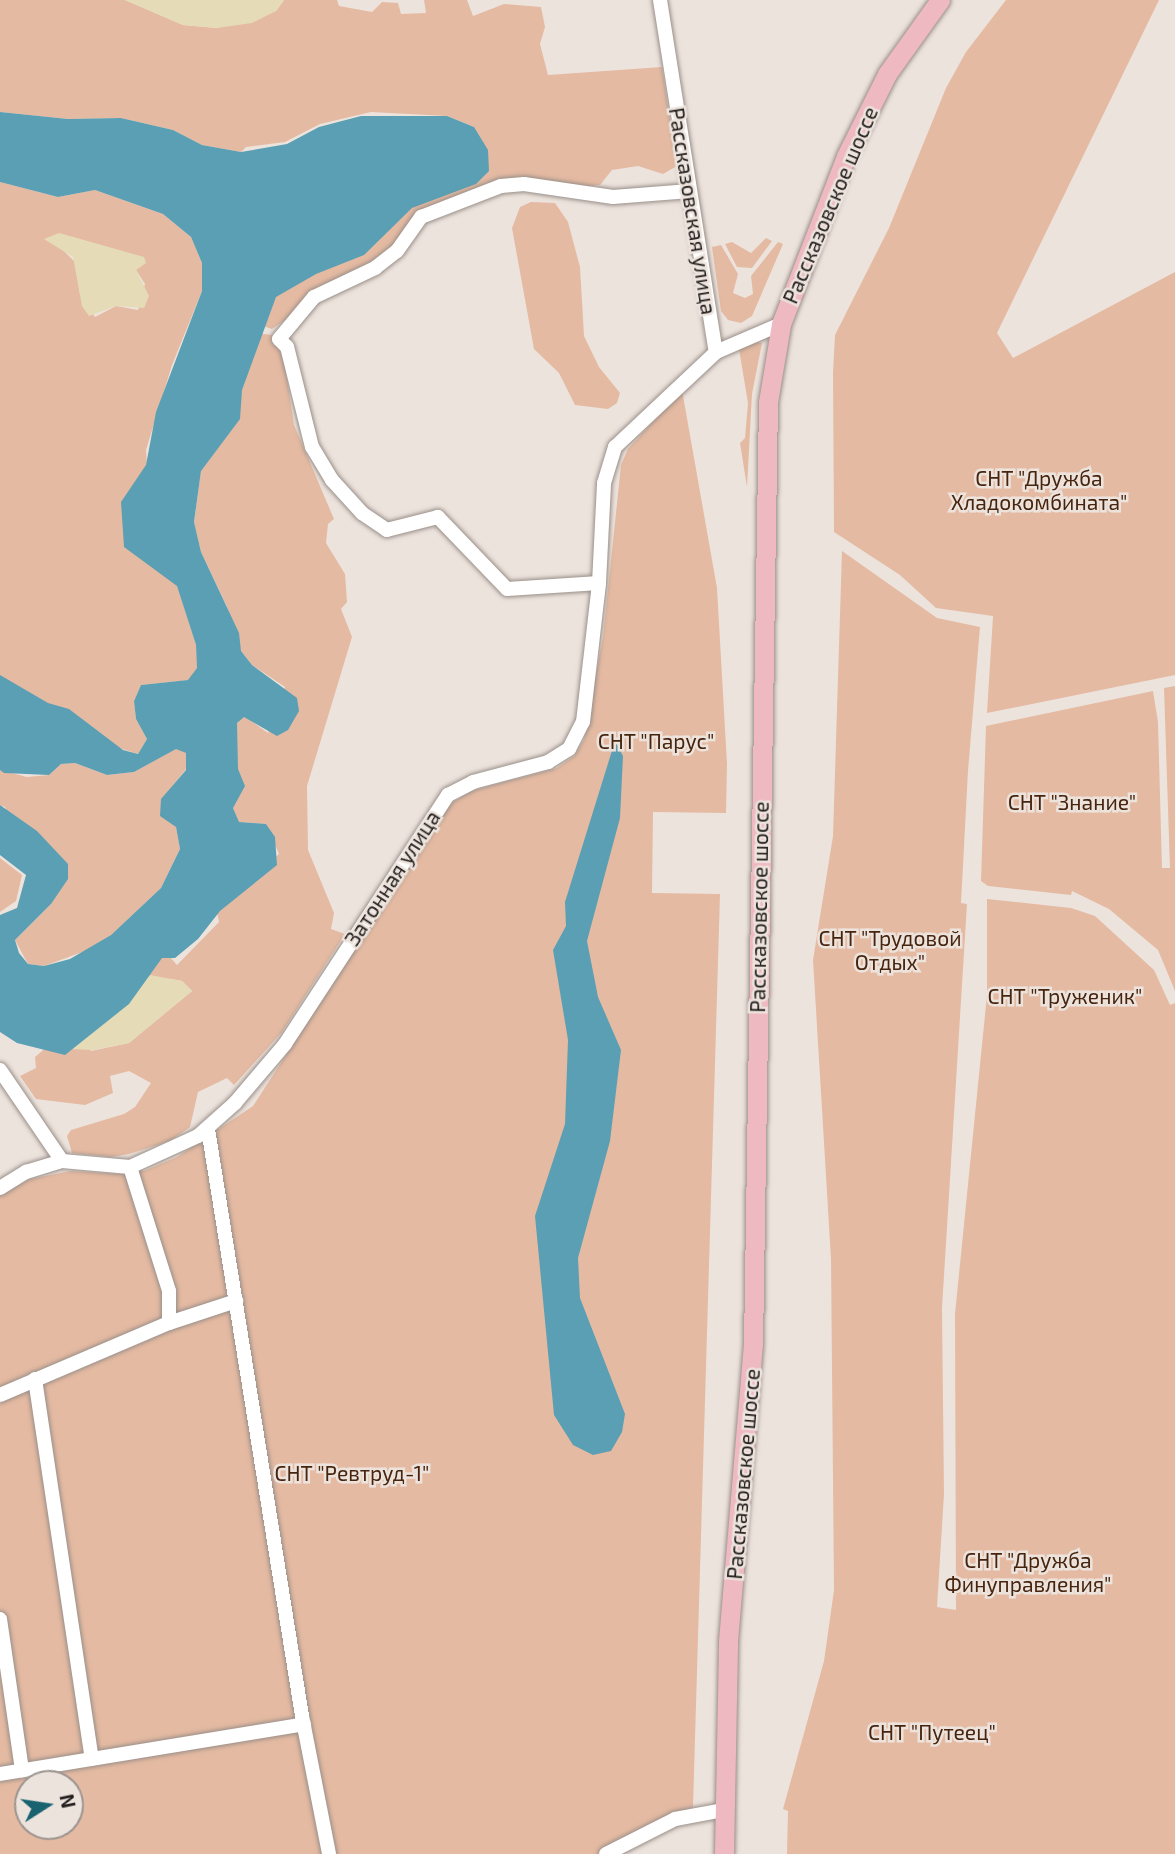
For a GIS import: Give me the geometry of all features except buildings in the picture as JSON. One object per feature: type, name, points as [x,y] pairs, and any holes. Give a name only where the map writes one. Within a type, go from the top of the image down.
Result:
[{"type":"main road","name":"Рассказовское шоссе","points":[[723,1854],[728,1640],[753,1345],[763,529],[768,402],[781,324],[846,156],[887,74],[940,0]]},
{"type":"street","name":"Рассказовская улица","points":[[660,0],[716,352]]},
{"type":"street","points":[[599,583],[507,589],[438,517],[387,530],[362,513],[332,480],[312,447],[288,347],[279,339],[292,319],[314,297],[375,268],[402,246],[421,217],[501,187],[524,184],[613,198],[690,191]]},
{"type":"street","points":[[716,352],[781,324]]},
{"type":"street","name":"Затонная улица","points":[[62,1161],[130,1167],[176,1150],[208,1129],[285,1044],[448,795],[473,782],[548,762],[569,749],[583,722],[599,583],[604,483],[615,447],[716,352]]},
{"type":"street","points":[[0,1070],[62,1161],[26,1172],[0,1188]]},
{"type":"street","points":[[208,1129],[304,1724],[329,1854]]},
{"type":"street","points":[[130,1167],[169,1291],[169,1323]]},
{"type":"street","points":[[0,1395],[169,1323],[236,1301]]},
{"type":"street","points":[[35,1379],[92,1759]]},
{"type":"street","points":[[0,1619],[22,1770],[304,1724]]},
{"type":"street","points":[[606,1854],[675,1819],[724,1810]]},
{"type":"green space","points":[[0,0],[125,0],[183,25],[217,28],[276,11],[284,0],[337,0],[339,6],[372,12],[382,2],[398,3],[401,14],[426,13],[424,0],[467,0],[473,16],[504,4],[541,7],[545,27],[540,44],[548,75],[662,67],[677,166],[663,174],[638,166],[612,170],[600,185],[579,187],[540,183],[419,213],[399,244],[272,329],[254,323],[252,304],[474,127],[447,116],[371,112],[320,124],[285,142],[246,147],[241,152],[202,145],[173,130],[121,118],[68,119],[0,112]]},
{"type":"green space","name":"СНТ \"Дружба Хладокомбината\"","points":[[1006,0],[1159,0],[997,333],[1013,358],[1175,272],[1175,675],[987,713],[993,616],[936,608],[900,575],[834,532],[833,372],[835,335],[889,228],[946,88],[966,52]]},
{"type":"green space","points":[[0,182],[58,197],[95,190],[163,214],[191,237],[202,263],[202,291],[172,365],[146,450],[153,567],[177,585],[196,645],[198,668],[189,680],[141,685],[134,701],[136,719],[147,739],[138,754],[0,710]],"holes":[[[63,250],[136,270],[145,284],[138,310],[116,306],[95,317],[80,294],[75,262]]]},
{"type":"green space","points":[[531,202],[555,203],[568,222],[580,267],[584,336],[599,367],[620,393],[617,403],[608,409],[575,405],[559,373],[534,349],[512,228],[520,207]]},
{"type":"green space","points":[[766,238],[772,241],[752,268],[737,267],[725,244],[732,242],[751,253]]},
{"type":"green space","points":[[778,242],[783,244],[752,316],[741,323],[728,320],[721,311],[712,247],[721,245],[738,274],[733,293],[745,298],[753,294],[751,276]]},
{"type":"green space","points":[[256,333],[272,335],[284,359],[294,425],[334,519],[328,524],[326,543],[345,574],[347,602],[341,609],[352,637],[307,786],[308,850],[334,913],[331,929],[345,934],[282,1032],[234,1085],[227,1078],[198,1092],[190,1127],[170,1141],[129,1154],[111,1157],[72,1153],[67,1136],[71,1130],[124,1114],[135,1107],[151,1083],[129,1071],[110,1076],[113,1093],[85,1105],[36,1099],[20,1076],[36,1068],[35,1057],[48,1046],[88,1045],[91,1051],[129,1043],[192,991],[182,981],[171,979],[167,984],[139,973],[164,950],[177,965],[219,922],[216,907],[279,854],[266,824],[238,822],[233,808],[237,723],[244,716],[268,733],[285,687],[252,665],[241,651],[227,607],[201,552],[194,523],[201,470],[239,419],[235,417]]},
{"type":"green space","points":[[754,342],[762,343],[752,394],[747,487],[740,443],[745,438],[748,403],[739,349]]},
{"type":"green space","name":"СНТ \"Ревтруд-1\"","points":[[682,390],[717,588],[727,764],[726,813],[653,812],[652,893],[720,894],[693,1807],[610,1854],[0,1854],[0,1195],[30,1179],[71,1171],[122,1174],[144,1171],[177,1157],[253,1106],[447,806],[471,791],[557,768],[574,756],[584,740],[603,637],[621,465],[628,449]]},
{"type":"green space","points":[[842,551],[937,618],[980,627],[968,771],[961,903],[967,904],[942,1308],[944,1494],[937,1607],[956,1610],[955,1314],[987,995],[987,899],[1071,908],[1095,916],[1154,970],[1170,1005],[1175,1003],[1175,1854],[787,1854],[788,1811],[783,1809],[824,1661],[834,1590],[831,1259],[813,960],[833,836]]},
{"type":"green space","name":"СНТ \"Знание\"","points":[[1175,686],[1175,991],[1158,950],[1109,909],[1072,891],[1071,895],[988,886],[981,881],[986,726],[1153,691],[1158,722],[1162,868],[1170,868],[1164,688]]},
{"type":"green space","points":[[177,748],[186,753],[186,769],[161,800],[176,827],[180,849],[161,888],[111,935],[85,951],[44,966],[28,964],[15,940],[51,904],[5,807],[0,805],[0,770],[27,777],[49,775],[61,764],[75,763],[107,775],[134,772]]},
{"type":"green space","points":[[0,858],[22,875],[16,901],[0,912]]},
{"type":"sand","points":[[125,0],[284,0],[276,11],[252,23],[217,28],[183,25]]},
{"type":"sand","points":[[59,233],[144,257],[146,263],[136,270],[149,296],[144,308],[116,306],[89,316],[82,306],[73,257],[44,239]]},
{"type":"sand","points":[[150,975],[182,981],[192,991],[129,1043],[93,1050],[71,1049]]},
{"type":"water","points":[[0,112],[68,119],[121,118],[173,130],[202,145],[241,152],[287,144],[319,127],[361,116],[447,116],[474,127],[488,150],[489,171],[476,184],[412,208],[364,255],[316,274],[276,297],[242,390],[240,419],[201,471],[194,522],[201,552],[239,633],[241,651],[252,665],[297,698],[299,711],[288,730],[277,736],[244,717],[237,723],[238,769],[245,786],[233,808],[239,822],[266,824],[275,837],[277,865],[220,911],[198,939],[175,958],[162,958],[129,1004],[65,1055],[17,1043],[0,1032],[0,915],[17,908],[26,875],[0,855],[0,805],[37,831],[68,864],[68,879],[51,904],[15,940],[19,953],[28,964],[44,966],[70,959],[111,935],[161,888],[180,849],[176,827],[160,816],[161,799],[186,770],[186,753],[176,749],[134,772],[107,775],[75,763],[61,764],[49,775],[4,773],[0,770],[0,675],[48,703],[69,709],[123,750],[138,754],[147,739],[136,719],[134,701],[141,685],[188,680],[197,668],[196,645],[177,586],[124,547],[121,502],[146,465],[156,412],[202,291],[202,263],[191,237],[163,214],[95,190],[58,197],[0,182]]},
{"type":"water","points":[[615,741],[623,756],[620,818],[587,941],[598,997],[621,1050],[610,1141],[578,1258],[580,1298],[625,1414],[622,1432],[611,1451],[593,1455],[573,1445],[554,1415],[535,1216],[565,1124],[568,1040],[553,950],[566,926],[565,902]]},
{"type":"park label","name":"СНТ \"Парус\"","points":[[656,741]]},
{"type":"park label","name":"СНТ \"Трудовой Отдых\"","points":[[890,950]]},
{"type":"park label","name":"СНТ \"Труженик\"","points":[[1065,996]]},
{"type":"park label","name":"СНТ \"Дружба Финуправления\"","points":[[1028,1572]]},
{"type":"park label","name":"СНТ \"Путеец\"","points":[[932,1732]]}]
